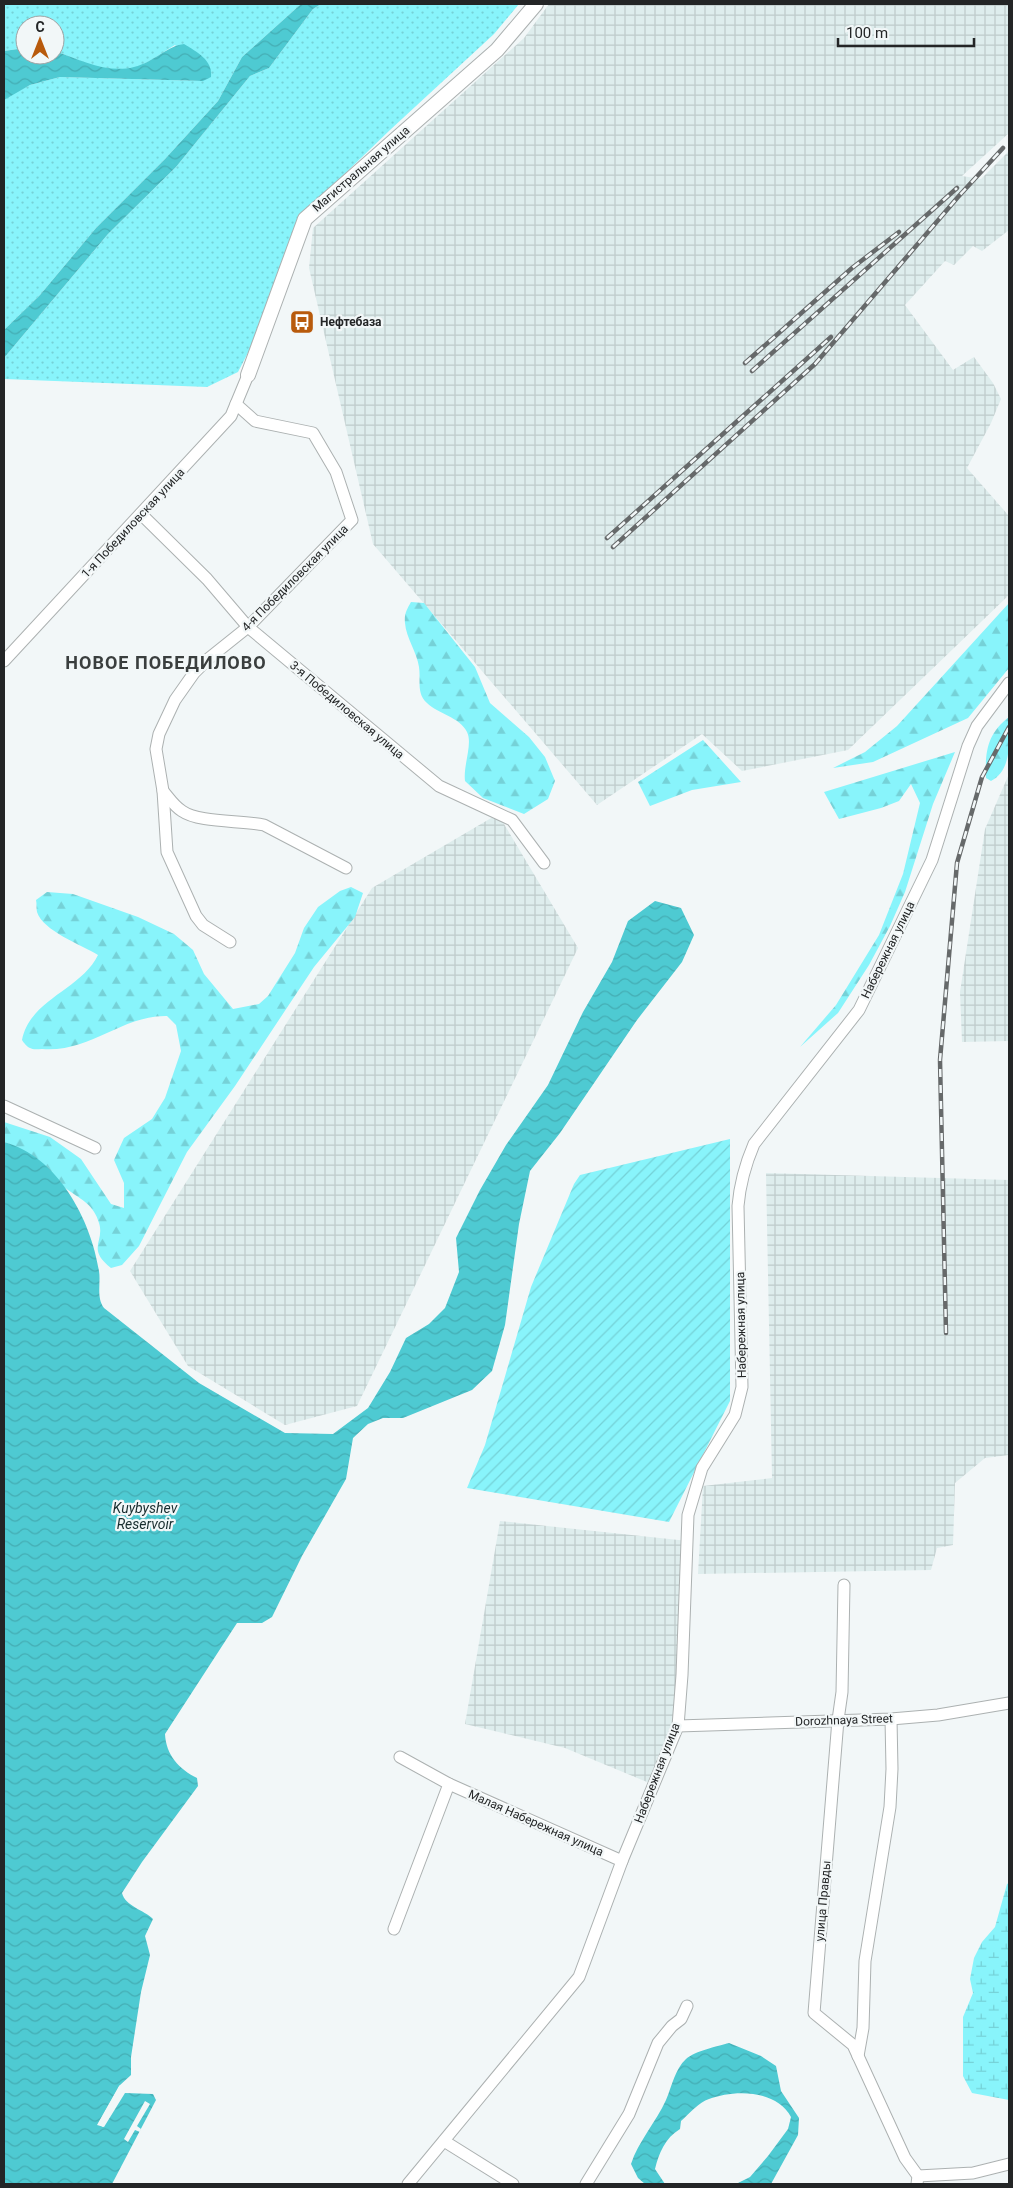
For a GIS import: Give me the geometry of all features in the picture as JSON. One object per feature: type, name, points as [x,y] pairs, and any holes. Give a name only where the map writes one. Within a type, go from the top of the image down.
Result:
[{"type":"street","name":"Магистральная улица","points":[[248,375],[305,218],[497,50],[536,4]]},
{"type":"street","name":"1-я Победиловская улица","points":[[4,661],[231,416],[248,375]]},
{"type":"street","name":"4-я Победиловская улица","points":[[230,942],[203,924],[196,916],[167,852],[157,741],[175,700],[194,673],[208,659],[248,627],[352,520],[336,472],[313,433],[255,421],[236,404]]},
{"type":"street","name":"3-я Победиловская улица","points":[[141,514],[207,579],[248,627],[439,786],[512,820],[544,863]]},
{"type":"street","name":"Набережная улица","points":[[408,2184],[579,1977],[622,1861],[678,1726],[682,1676],[688,1515],[702,1468],[735,1415],[742,1387],[738,1206],[740,1183],[745,1164],[754,1144],[859,1010],[932,860],[968,746],[977,726],[1009,682]]},
{"type":"street","points":[[163,791],[174,806],[184,813],[196,818],[250,822],[264,825],[346,868]]},
{"type":"street","points":[[4,1106],[95,1148]]},
{"type":"street","name":"улица Правды","points":[[844,1585],[842,1692],[838,1720],[814,2013],[853,2045],[905,2158],[918,2180]]},
{"type":"street","name":"Dorozhnaya Street","points":[[678,1726],[891,1719],[938,1715],[1009,1703]]},
{"type":"street","points":[[858,2056],[863,2028],[865,1961],[890,1807],[892,1769],[891,1719]]},
{"type":"street","name":"Малая Набережная улица","points":[[400,1757],[449,1784],[622,1861]]},
{"type":"street","points":[[394,1929],[449,1784]]},
{"type":"street","points":[[586,2184],[629,2114],[658,2043],[672,2026],[681,2019],[687,2006]]},
{"type":"street","points":[[444,2141],[513,2184]]},
{"type":"street","points":[[918,2180],[972,2173],[1009,2164]]},
{"type":"shaded area","points":[[549,4],[1009,4],[1009,133],[962,176],[981,179],[1009,151],[1009,230],[982,251],[973,246],[954,265],[945,261],[905,305],[953,370],[974,357],[993,383],[1001,399],[991,423],[967,468],[1009,516],[1009,595],[848,750],[742,771],[702,734],[597,805],[373,544],[309,268],[313,228],[524,38]]},
{"type":"shaded area","points":[[1009,774],[1009,1041],[962,1042],[960,992],[985,829]]},
{"type":"shaded area","points":[[498,814],[578,948],[357,1406],[285,1425],[188,1366],[130,1271],[372,888]]},
{"type":"shaded area","points":[[766,1173],[1009,1180],[1009,1455],[985,1458],[955,1483],[953,1545],[937,1548],[931,1570],[698,1574],[703,1486],[772,1478]]},
{"type":"shaded area","points":[[500,1521],[688,1541],[678,1738],[659,1787],[565,1748],[465,1724]]},
{"type":"green space","points":[[4,4],[301,4],[242,57],[218,101],[165,159],[96,228],[40,295],[4,330],[4,100],[6,97],[30,85],[60,77],[203,81],[175,45],[148,62],[130,69],[121,70],[101,68],[65,55],[65,15],[15,15],[15,49],[4,51]]},
{"type":"green space","points":[[321,4],[519,4],[494,34],[390,130],[301,216],[255,339],[238,372],[207,387],[4,379],[4,358],[108,234],[176,167],[250,76],[269,68],[313,9]]},
{"type":"green space","points":[[411,602],[424,603],[475,667],[490,703],[529,737],[545,757],[555,781],[548,799],[524,814],[483,798],[465,781],[469,742],[467,732],[454,719],[427,703],[421,695],[418,661],[407,634],[405,623],[405,614]]},
{"type":"green space","points":[[1009,603],[1009,668],[968,718],[873,762],[833,768],[865,752],[897,726]]},
{"type":"green space","points":[[1009,717],[1009,744],[1006,761],[998,776],[991,781],[986,778],[986,760],[989,744],[996,730]]},
{"type":"green space","points":[[703,740],[741,782],[692,790],[650,806],[638,782]]},
{"type":"green space","points":[[955,752],[933,804],[905,892],[890,926],[869,965],[838,1013],[800,1047],[836,1005],[879,935],[903,874],[920,803],[911,784],[899,801],[881,808],[839,819],[824,792]]},
{"type":"green space","points":[[351,887],[363,893],[355,917],[314,967],[235,1086],[187,1152],[139,1246],[122,1265],[111,1268],[99,1255],[100,1230],[94,1212],[31,1156],[23,1150],[4,1142],[4,1122],[50,1137],[81,1159],[111,1204],[124,1208],[124,1183],[114,1160],[124,1138],[152,1119],[165,1098],[181,1051],[176,1025],[167,1016],[151,1017],[135,1021],[91,1040],[59,1049],[31,1049],[27,1046],[22,1040],[27,1026],[35,1014],[80,977],[98,955],[64,937],[47,925],[37,912],[36,900],[47,892],[73,894],[138,917],[174,934],[193,950],[204,974],[233,1009],[259,1004],[268,996],[295,953],[304,928],[318,907],[340,891]]},
{"type":"green space","points":[[730,1139],[730,1401],[669,1522],[467,1488],[485,1445],[531,1287],[574,1184],[580,1175]]},
{"type":"green space","points":[[1009,1883],[1009,2100],[972,2093],[963,2076],[963,2017],[973,1993],[970,1979],[974,1958],[982,1942],[995,1927],[1007,1884]]},
{"type":"water","points":[[301,4],[321,4],[313,9],[269,68],[250,76],[176,167],[108,234],[4,358],[4,330],[40,295],[96,228],[165,159],[218,101],[242,57]]},
{"type":"water","points":[[184,44],[199,53],[207,61],[211,77],[203,81],[60,77],[30,85],[4,100],[4,51],[15,49],[15,65],[65,65],[65,55],[102,67],[125,69],[149,61],[170,48]]},
{"type":"water","name":"Kuybyshev Reservoir","points":[[655,901],[681,908],[694,935],[682,962],[637,1020],[560,1133],[530,1171],[519,1224],[505,1325],[492,1371],[472,1390],[403,1418],[383,1418],[368,1424],[353,1438],[346,1479],[302,1556],[272,1617],[262,1623],[237,1623],[165,1734],[171,1755],[179,1766],[197,1778],[198,1786],[142,1862],[122,1893],[131,1905],[153,1919],[145,1936],[150,1955],[141,1992],[131,2057],[131,2075],[119,2086],[97,2125],[104,2127],[125,2093],[153,2094],[156,2100],[112,2184],[4,2184],[4,1142],[23,1149],[40,1161],[55,1175],[68,1192],[79,1211],[95,1251],[99,1271],[99,1295],[104,1308],[199,1383],[285,1433],[333,1434],[368,1408],[390,1372],[406,1338],[429,1324],[445,1308],[459,1272],[456,1238],[480,1190],[506,1145],[548,1085],[583,1012],[612,962],[628,921]]},
{"type":"water","points":[[729,2043],[761,2056],[776,2066],[781,2091],[799,2118],[798,2135],[771,2184],[736,2184],[750,2177],[768,2156],[788,2129],[791,2117],[785,2108],[776,2101],[754,2094],[743,2093],[709,2099],[681,2121],[680,2129],[670,2137],[658,2157],[655,2169],[665,2184],[645,2184],[638,2178],[631,2164],[638,2148],[666,2100],[679,2068],[690,2056]]},
{"type":"pier","points":[[120,2085],[124,2085],[100,2124],[103,2125],[123,2091],[142,2091],[124,2092],[103,2127],[98,2124]]},
{"type":"pier","points":[[145,2101],[150,2104],[137,2126],[141,2129],[140,2132],[135,2130],[128,2142],[124,2139]]},
{"type":"railway","points":[[613,547],[815,364],[958,197],[1003,148]]},
{"type":"railway","points":[[752,371],[957,188]]},
{"type":"railway","points":[[745,363],[852,268],[899,232]]},
{"type":"railway","points":[[607,538],[831,337]]},
{"type":"railway","points":[[946,1333],[940,1060],[957,863],[982,777],[1009,727]]},
{"type":"place","name":"Нефтебаза","points":[[302,322]]},
{"type":"district","name":"НОВОЕ ПОБЕДИЛОВО","points":[[166,662]]}]
